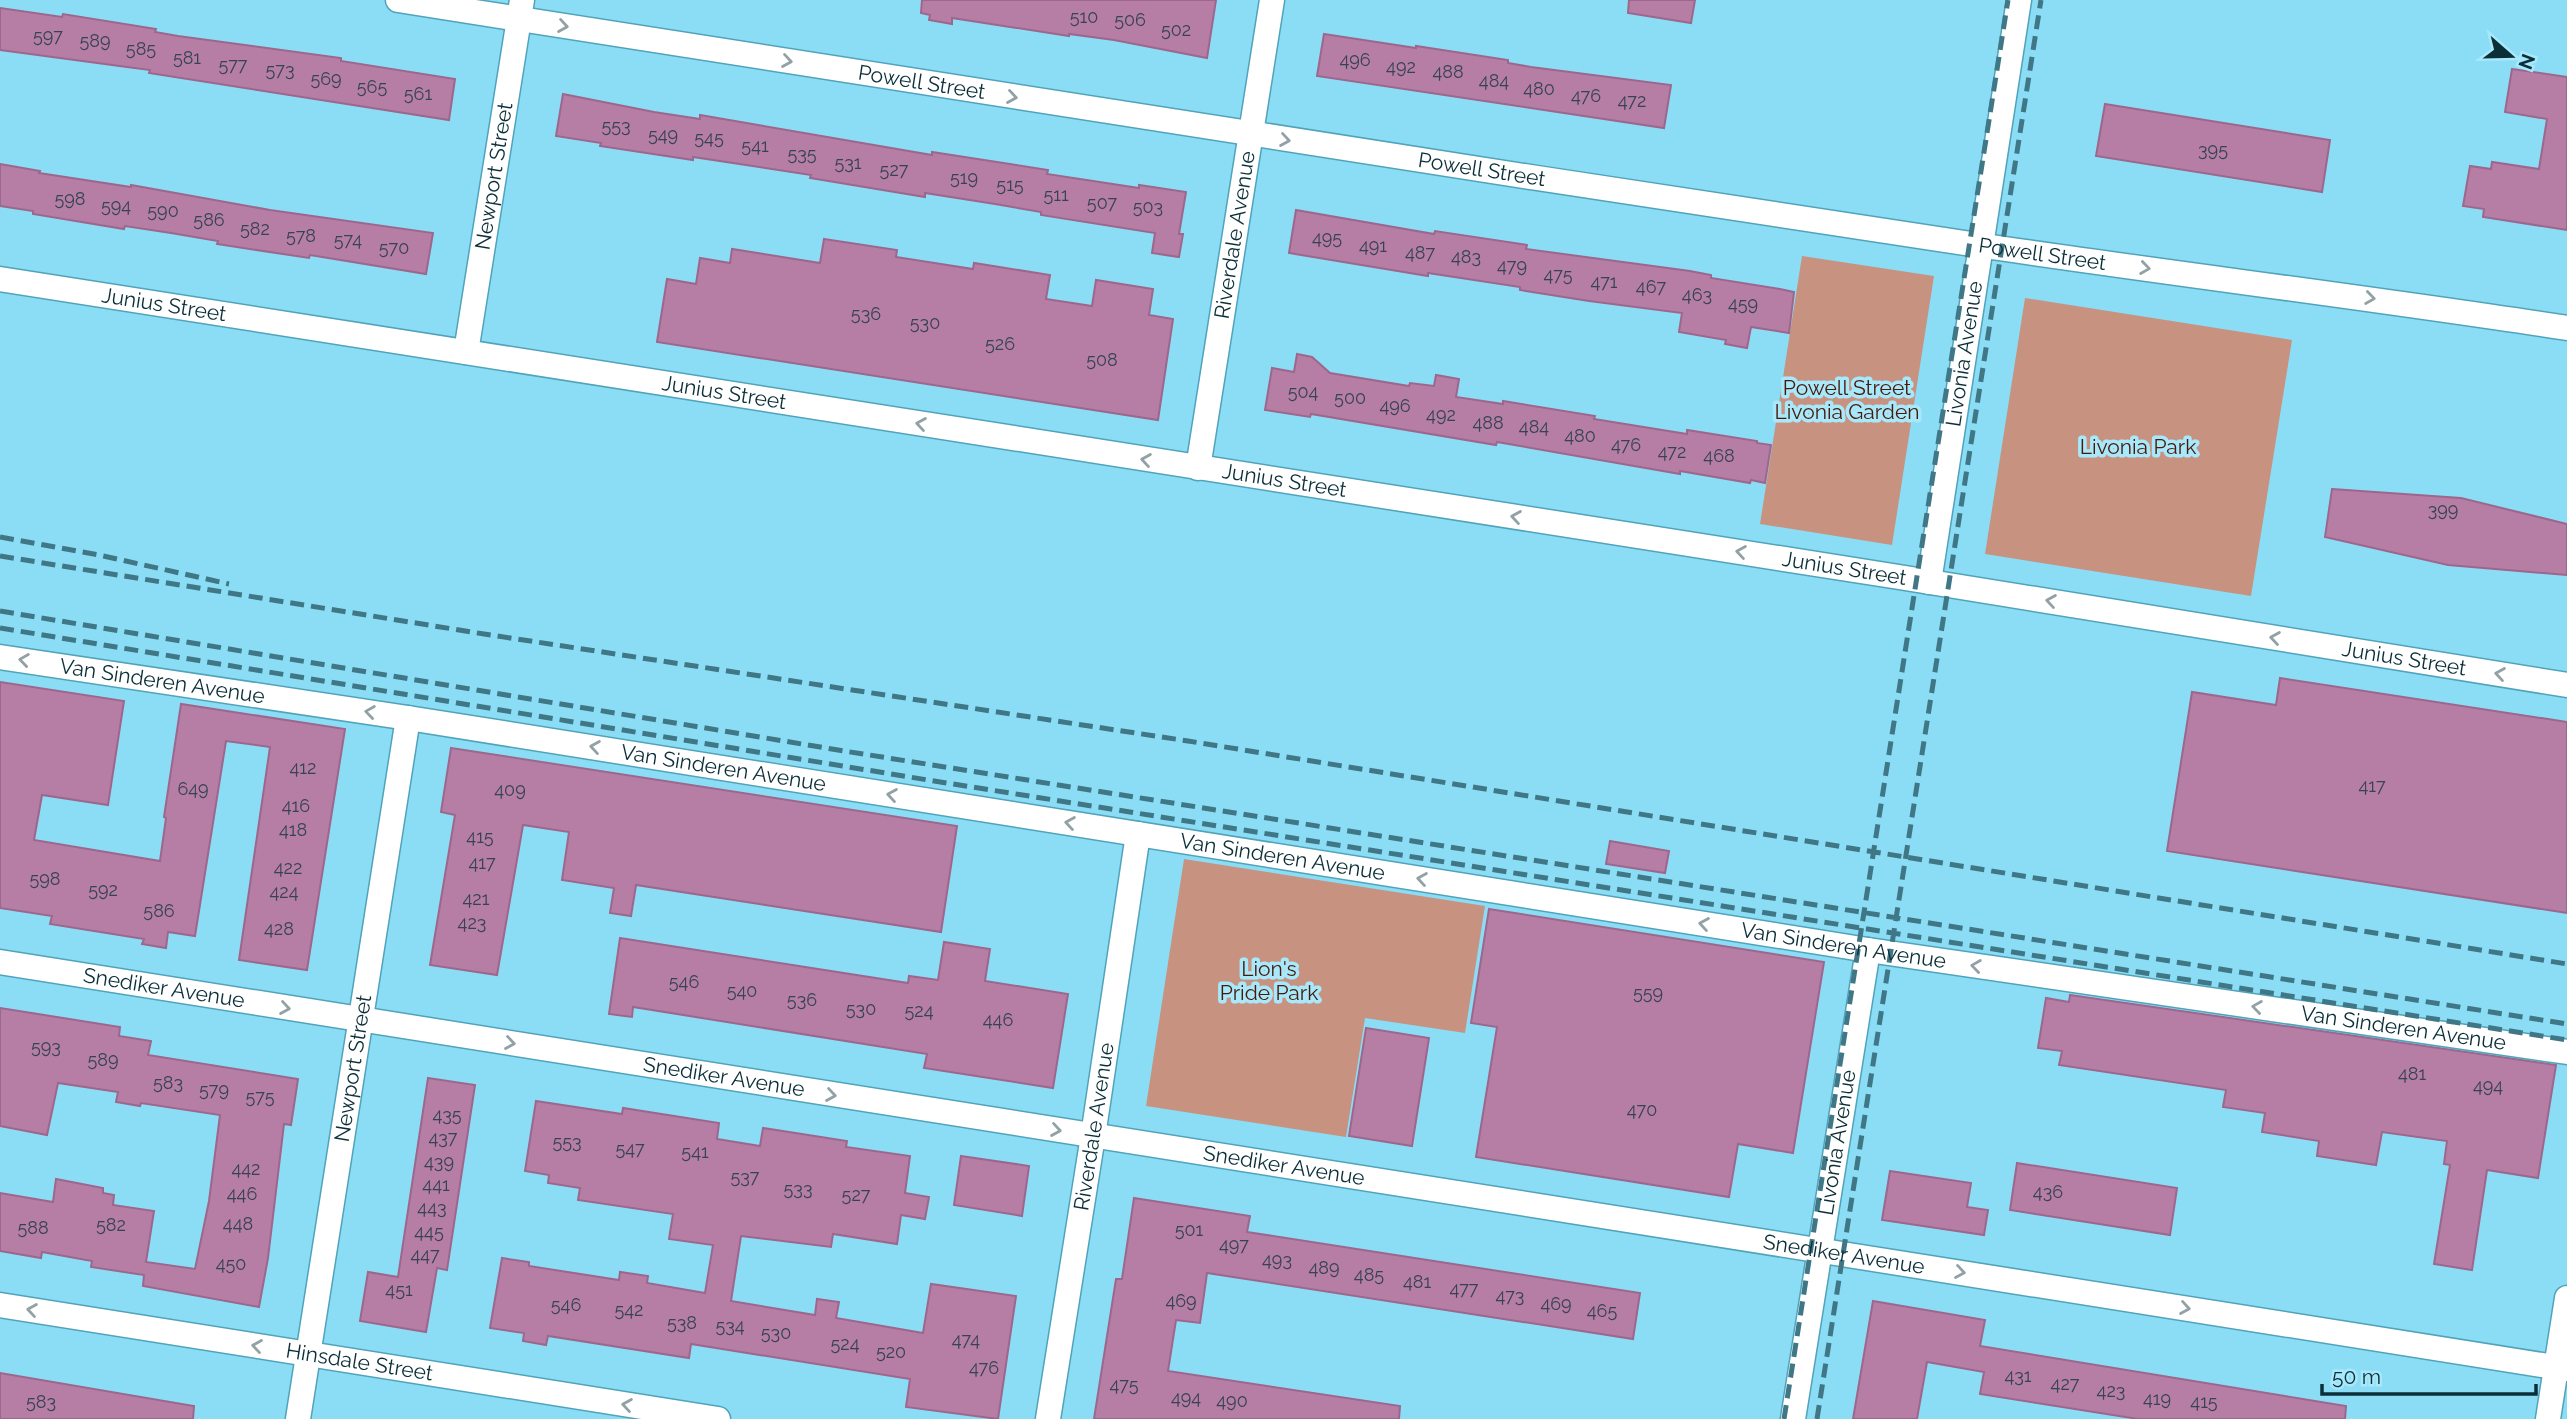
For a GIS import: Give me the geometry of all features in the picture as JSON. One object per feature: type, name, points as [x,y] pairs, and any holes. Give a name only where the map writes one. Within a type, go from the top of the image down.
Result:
[{"type":"street","name":"Powell Street","points":[[398,0],[521,9],[1251,135],[1980,246],[2385,300],[2567,328]]},
{"type":"street","name":"Riverdale Avenue","points":[[1198,468],[1272,0]]},
{"type":"street","name":"Livonia Avenue","points":[[1929,582],[2019,0]]},
{"type":"street","name":"Newport Street","points":[[466,352],[521,9]]},
{"type":"street","name":"Junius Street","points":[[0,279],[2567,685]]},
{"type":"street","name":"Van Sinderen Avenue","points":[[0,657],[408,718],[1868,950],[2567,1052]]},
{"type":"street","name":"Newport Street","points":[[299,1419],[408,718]]},
{"type":"street","name":"Riverdale Avenue","points":[[1048,1419],[1138,834]]},
{"type":"street","name":"Livonia Avenue","points":[[1794,1419],[1868,950]]},
{"type":"street","name":"Snediker Avenue","points":[[0,962],[2562,1368]]},
{"type":"street","points":[[2548,1419],[2562,1368],[2567,1298]]},
{"type":"street","name":"Hinsdale Street","points":[[0,1305],[718,1419]]},
{"type":"green space","name":"Powell Street Livonia Garden","points":[[1802,256],[1934,276],[1892,545],[1760,524]]},
{"type":"green space","name":"Livonia Park","points":[[2025,298],[2292,340],[2251,596],[1985,554]]},
{"type":"green space","name":"Lion's Pride Park","points":[[1184,859],[1485,906],[1465,1033],[1365,1018],[1346,1137],[1146,1106]]},
{"type":"building","points":[[922,0],[1216,0],[1207,58],[1114,40],[952,18],[952,24],[929,20],[930,15],[921,13]]},
{"type":"building","points":[[1629,0],[1695,0],[1691,23],[1628,13]]},
{"type":"building","points":[[0,8],[62,17],[63,14],[156,29],[155,32],[178,36],[341,58],[341,61],[455,79],[449,120],[149,73],[150,70],[0,50]]},
{"type":"building","points":[[1324,34],[1508,60],[1508,63],[1531,67],[1671,85],[1664,128],[1317,76]]},
{"type":"building","points":[[2512,69],[2567,77],[2567,230],[2483,217],[2484,209],[2463,206],[2470,166],[2491,169],[2492,162],[2539,169],[2547,119],[2505,112]]},
{"type":"building","points":[[563,94],[654,112],[700,119],[700,115],[932,155],[932,152],[1048,170],[1047,174],[1186,192],[1179,234],[1183,234],[1179,257],[1152,253],[1155,233],[1041,215],[1041,212],[995,204],[925,193],[925,197],[810,178],[811,175],[600,146],[601,143],[556,136]]},
{"type":"building","points":[[2105,104],[2330,140],[2322,192],[2096,156]]},
{"type":"building","points":[[0,164],[40,171],[39,173],[131,185],[270,210],[433,233],[426,274],[310,255],[309,258],[217,244],[218,241],[125,226],[124,229],[0,206]]},
{"type":"building","points":[[1296,210],[1434,234],[1435,231],[1527,245],[1526,249],[1690,271],[1711,275],[1711,278],[1794,292],[1789,333],[1751,327],[1747,348],[1725,344],[1726,340],[1679,332],[1682,313],[1589,301],[1520,290],[1520,287],[1428,273],[1428,276],[1289,253]]},
{"type":"building","points":[[824,239],[897,250],[896,257],[973,269],[974,263],[1050,275],[1046,299],[1092,306],[1096,280],[1153,289],[1149,315],[1173,319],[1158,420],[657,342],[667,279],[696,284],[700,258],[730,263],[732,249],[820,263]]},
{"type":"building","points":[[1297,354],[1312,357],[1330,373],[1409,386],[1410,383],[1434,386],[1436,375],[1459,379],[1456,397],[1503,404],[1503,401],[1687,434],[1687,430],[1757,441],[1771,445],[1765,483],[1680,471],[1680,474],[1497,442],[1496,445],[1311,414],[1310,417],[1265,410],[1272,368],[1294,372]]},
{"type":"building","points":[[2332,489],[2461,498],[2567,524],[2567,575],[2448,565],[2325,537]]},
{"type":"building","points":[[2280,678],[2567,722],[2567,913],[2167,851],[2192,692],[2276,705]]},
{"type":"building","points":[[0,682],[124,701],[108,805],[42,795],[34,840],[160,861],[181,704],[345,729],[307,970],[239,960],[270,747],[226,741],[195,936],[168,932],[166,948],[142,944],[144,939],[50,924],[52,916],[0,908]]},
{"type":"building","points":[[451,748],[957,826],[941,932],[636,885],[631,916],[610,913],[614,888],[562,880],[569,832],[523,825],[497,975],[430,965],[455,815],[441,812]]},
{"type":"building","points":[[1610,841],[1669,851],[1665,873],[1606,864]]},
{"type":"building","points":[[1489,909],[1824,962],[1793,1153],[1738,1144],[1729,1197],[1476,1157],[1497,1027],[1471,1023]]},
{"type":"building","points":[[620,938],[908,983],[909,976],[938,980],[944,942],[990,949],[985,981],[1068,994],[1053,1088],[924,1068],[927,1054],[633,1007],[632,1017],[609,1014]]},
{"type":"building","points":[[2070,995],[2556,1065],[2538,1178],[2487,1170],[2472,1270],[2434,1264],[2450,1165],[2444,1164],[2447,1141],[2382,1132],[2376,1165],[2317,1156],[2319,1141],[2262,1132],[2265,1113],[2223,1107],[2226,1090],[2059,1065],[2062,1051],[2038,1048],[2046,998],[2069,1002]]},
{"type":"building","points":[[0,1008],[120,1027],[119,1036],[151,1041],[148,1055],[298,1079],[291,1125],[284,1124],[268,1258],[259,1307],[143,1286],[144,1275],[91,1267],[92,1261],[42,1252],[41,1258],[0,1251],[0,1193],[53,1202],[56,1179],[103,1188],[103,1193],[114,1195],[113,1205],[154,1211],[146,1262],[195,1269],[209,1201],[220,1115],[141,1103],[140,1106],[116,1102],[118,1092],[58,1083],[47,1135],[0,1126]]},
{"type":"building","points":[[1366,1028],[1429,1038],[1412,1146],[1349,1136]]},
{"type":"building","points":[[428,1078],[475,1085],[447,1270],[437,1268],[426,1332],[360,1321],[368,1272],[398,1277]]},
{"type":"building","points":[[536,1101],[622,1114],[623,1108],[719,1123],[717,1139],[760,1146],[763,1128],[847,1141],[846,1147],[910,1156],[905,1193],[929,1197],[925,1219],[901,1215],[897,1244],[833,1234],[831,1247],[741,1236],[731,1301],[815,1315],[817,1299],[839,1302],[836,1318],[923,1333],[931,1284],[1016,1296],[998,1419],[906,1407],[910,1379],[691,1344],[689,1358],[548,1336],[546,1345],[523,1341],[524,1333],[490,1328],[502,1258],[529,1262],[529,1266],[619,1280],[620,1272],[648,1276],[647,1283],[705,1293],[713,1245],[669,1239],[673,1214],[578,1200],[580,1188],[548,1183],[549,1175],[525,1171]]},
{"type":"building","points":[[961,1156],[1029,1166],[1022,1216],[954,1205]]},
{"type":"building","points":[[2017,1163],[2177,1188],[2170,1235],[2010,1210]]},
{"type":"building","points":[[1890,1171],[1971,1183],[1967,1207],[1988,1210],[1984,1235],[1882,1220]]},
{"type":"building","points":[[1134,1198],[1250,1216],[1247,1232],[1640,1293],[1633,1339],[1207,1273],[1200,1323],[1176,1320],[1168,1371],[1400,1406],[1399,1419],[1094,1419],[1116,1279],[1122,1279]]},
{"type":"building","points":[[1873,1301],[1985,1320],[1980,1346],[2346,1406],[2345,1419],[2138,1419],[1980,1394],[1984,1372],[1927,1362],[1917,1419],[1853,1419]]},
{"type":"building","points":[[0,1373],[194,1406],[193,1419],[0,1419]]},
{"type":"railway","points":[[1784,1419],[2008,0]]},
{"type":"railway","points":[[1817,1419],[2041,0]]},
{"type":"railway","points":[[0,537],[99,555],[229,584]]},
{"type":"railway","points":[[0,556],[484,634],[1188,741],[2567,964]]},
{"type":"railway","points":[[0,611],[844,751],[2567,1024]]},
{"type":"railway","points":[[0,628],[928,780],[2567,1040]]}]
